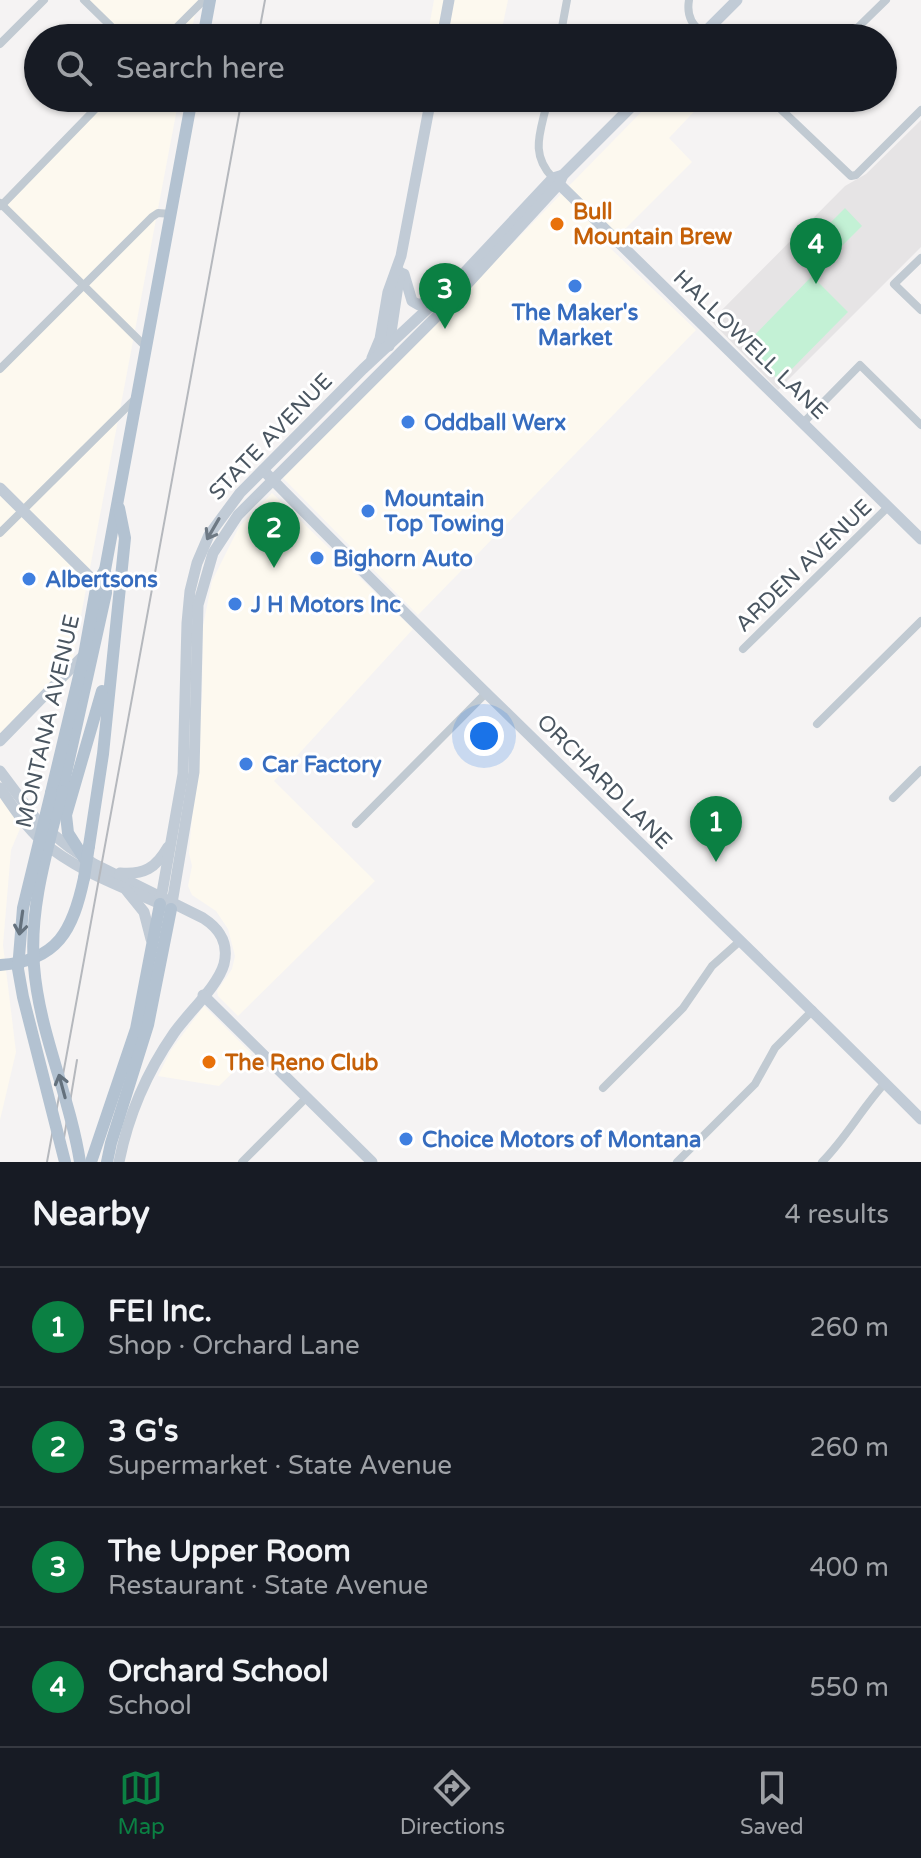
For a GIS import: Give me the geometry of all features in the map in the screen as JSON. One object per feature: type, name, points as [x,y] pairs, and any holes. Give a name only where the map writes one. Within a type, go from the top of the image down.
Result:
[{"type":"main road","points":[[206,24],[210,0]]},
{"type":"main road","points":[[445,24],[449,0]]},
{"type":"main road","points":[[715,24],[737,0]]},
{"type":"main road","name":"MONTANA AVENUE","points":[[65,1162],[18,969],[23,908],[56,792],[102,588],[171,214],[186,112]]},
{"type":"main road","points":[[324,429],[382,364],[389,345],[401,256],[428,112]]},
{"type":"main road","name":"STATE AVENUE","points":[[166,902],[184,765],[187,623],[193,576],[205,544],[222,514],[368,365],[450,288],[626,112]]},
{"type":"main road","name":"STATE AVENUE","points":[[166,902],[194,772],[196,621],[201,586],[213,553],[230,525],[448,305],[558,179]]},
{"type":"main road","name":"HALLOWELL LANE","points":[[558,179],[921,539]]},
{"type":"main road","points":[[401,256],[408,293],[416,304],[424,303],[450,288]]},
{"type":"main road","points":[[368,365],[380,339],[388,294],[401,256]]},
{"type":"main road","name":"ORCHARD LANE","points":[[263,470],[921,1119]]},
{"type":"main road","points":[[0,488],[102,588]]},
{"type":"main road","points":[[0,965],[31,960],[57,943],[76,915],[103,754],[125,538],[118,497]]},
{"type":"main road","name":"MONTANA AVENUE","points":[[80,1162],[38,1000],[34,967],[34,916],[84,655],[102,588]]},
{"type":"main road","points":[[0,741],[84,655]]},
{"type":"main road","points":[[112,658],[66,815],[68,833],[110,872],[166,902]]},
{"type":"main road","points":[[0,771],[47,831],[86,852]]},
{"type":"main road","points":[[0,788],[44,842],[83,869],[185,909],[215,926],[224,942],[226,954],[222,971],[174,1033],[149,1073],[130,1118],[119,1162]]},
{"type":"main road","points":[[110,872],[131,874],[148,870],[161,858],[173,836]]},
{"type":"main road","points":[[121,886],[144,912],[153,947]]},
{"type":"main road","points":[[91,1162],[136,1029],[166,902]]},
{"type":"main road","points":[[107,1162],[148,1025],[166,902]]},
{"type":"main road","points":[[203,995],[372,1162]]},
{"type":"street","points":[[0,44],[44,0]]},
{"type":"street","points":[[84,0],[109,24]]},
{"type":"street","points":[[180,24],[204,0]]},
{"type":"street","points":[[563,24],[567,0]]},
{"type":"street","points":[[689,0],[687,12],[692,24]]},
{"type":"street","points":[[861,24],[886,0]]},
{"type":"street","points":[[784,112],[848,174],[856,175],[921,110]]},
{"type":"street","points":[[92,112],[1,205],[146,347]]},
{"type":"street","points":[[545,112],[537,150],[539,161],[558,179]]},
{"type":"street","points":[[0,369],[152,217],[158,213],[171,214]]},
{"type":"street","points":[[921,258],[894,284],[921,310]]},
{"type":"street","points":[[803,423],[860,365],[921,425]]},
{"type":"street","points":[[0,533],[137,396]]},
{"type":"street","name":"ARDEN AVENUE","points":[[743,649],[888,507]]},
{"type":"street","points":[[817,724],[921,621]]},
{"type":"street","points":[[356,824],[487,692]]},
{"type":"street","points":[[893,798],[921,770]]},
{"type":"street","points":[[603,1088],[683,1008],[712,966],[740,941]]},
{"type":"street","points":[[677,1162],[755,1084],[775,1048],[813,1010]]},
{"type":"street","points":[[822,1162],[841,1143],[863,1107],[885,1083]]},
{"type":"street","points":[[242,1162],[306,1098]]},
{"type":"shaded area","points":[[84,0],[198,0],[193,24],[109,24]]},
{"type":"shaded area","points":[[434,0],[508,0],[503,24],[430,24]]},
{"type":"shaded area","points":[[92,112],[176,112],[69,679],[0,742],[0,369],[84,285],[2,205]]},
{"type":"shaded area","points":[[641,112],[694,112],[669,138],[692,162],[608,246],[696,330],[418,615],[283,478]]},
{"type":"shaded area","points":[[921,120],[921,247],[778,390],[711,321],[845,186],[866,174]]},
{"type":"shaded area","points":[[272,493],[413,629],[274,781],[375,881],[238,1016],[218,996],[217,991],[232,969],[235,956],[228,929],[216,911],[192,895],[188,886],[192,866],[189,853],[202,698],[203,626],[212,581],[239,527]]},
{"type":"shaded area","points":[[0,792],[22,824],[11,850],[3,945],[16,1052],[0,1120]]},
{"type":"shaded area","points":[[204,1006],[252,1054],[219,1086],[158,1076],[171,1050]]},
{"type":"green space","points":[[845,208],[862,226],[833,255],[815,238]]},
{"type":"green space","points":[[812,276],[848,312],[780,381],[744,346]]},
{"type":"railway","points":[[261,24],[265,0]]},
{"type":"railway","points":[[47,1162],[239,112]]},
{"type":"railway","points":[[60,1162],[77,1060]]},
{"type":"place","name":"Bull Mountain Brew","points":[[557,224]]},
{"type":"place","name":"Orchard School","points":[[816,284]]},
{"type":"place","name":"The Maker's Market","points":[[575,286]]},
{"type":"place","name":"The Upper Room","points":[[445,329]]},
{"type":"place","name":"Oddball Werx","points":[[408,422]]},
{"type":"place","name":"Mountain Top Towing","points":[[368,511]]},
{"type":"place","name":"Bighorn Auto","points":[[317,558]]},
{"type":"place","name":"3 G's","points":[[274,568]]},
{"type":"place","name":"Albertsons","points":[[29,579]]},
{"type":"place","name":"J H Motors Inc","points":[[235,604]]},
{"type":"place","name":"Car Factory","points":[[246,764]]},
{"type":"place","name":"FEI Inc.","points":[[716,862]]},
{"type":"place","name":"The Reno Club","points":[[209,1062]]},
{"type":"place","name":"Choice Motors of Montana","points":[[406,1139]]}]
